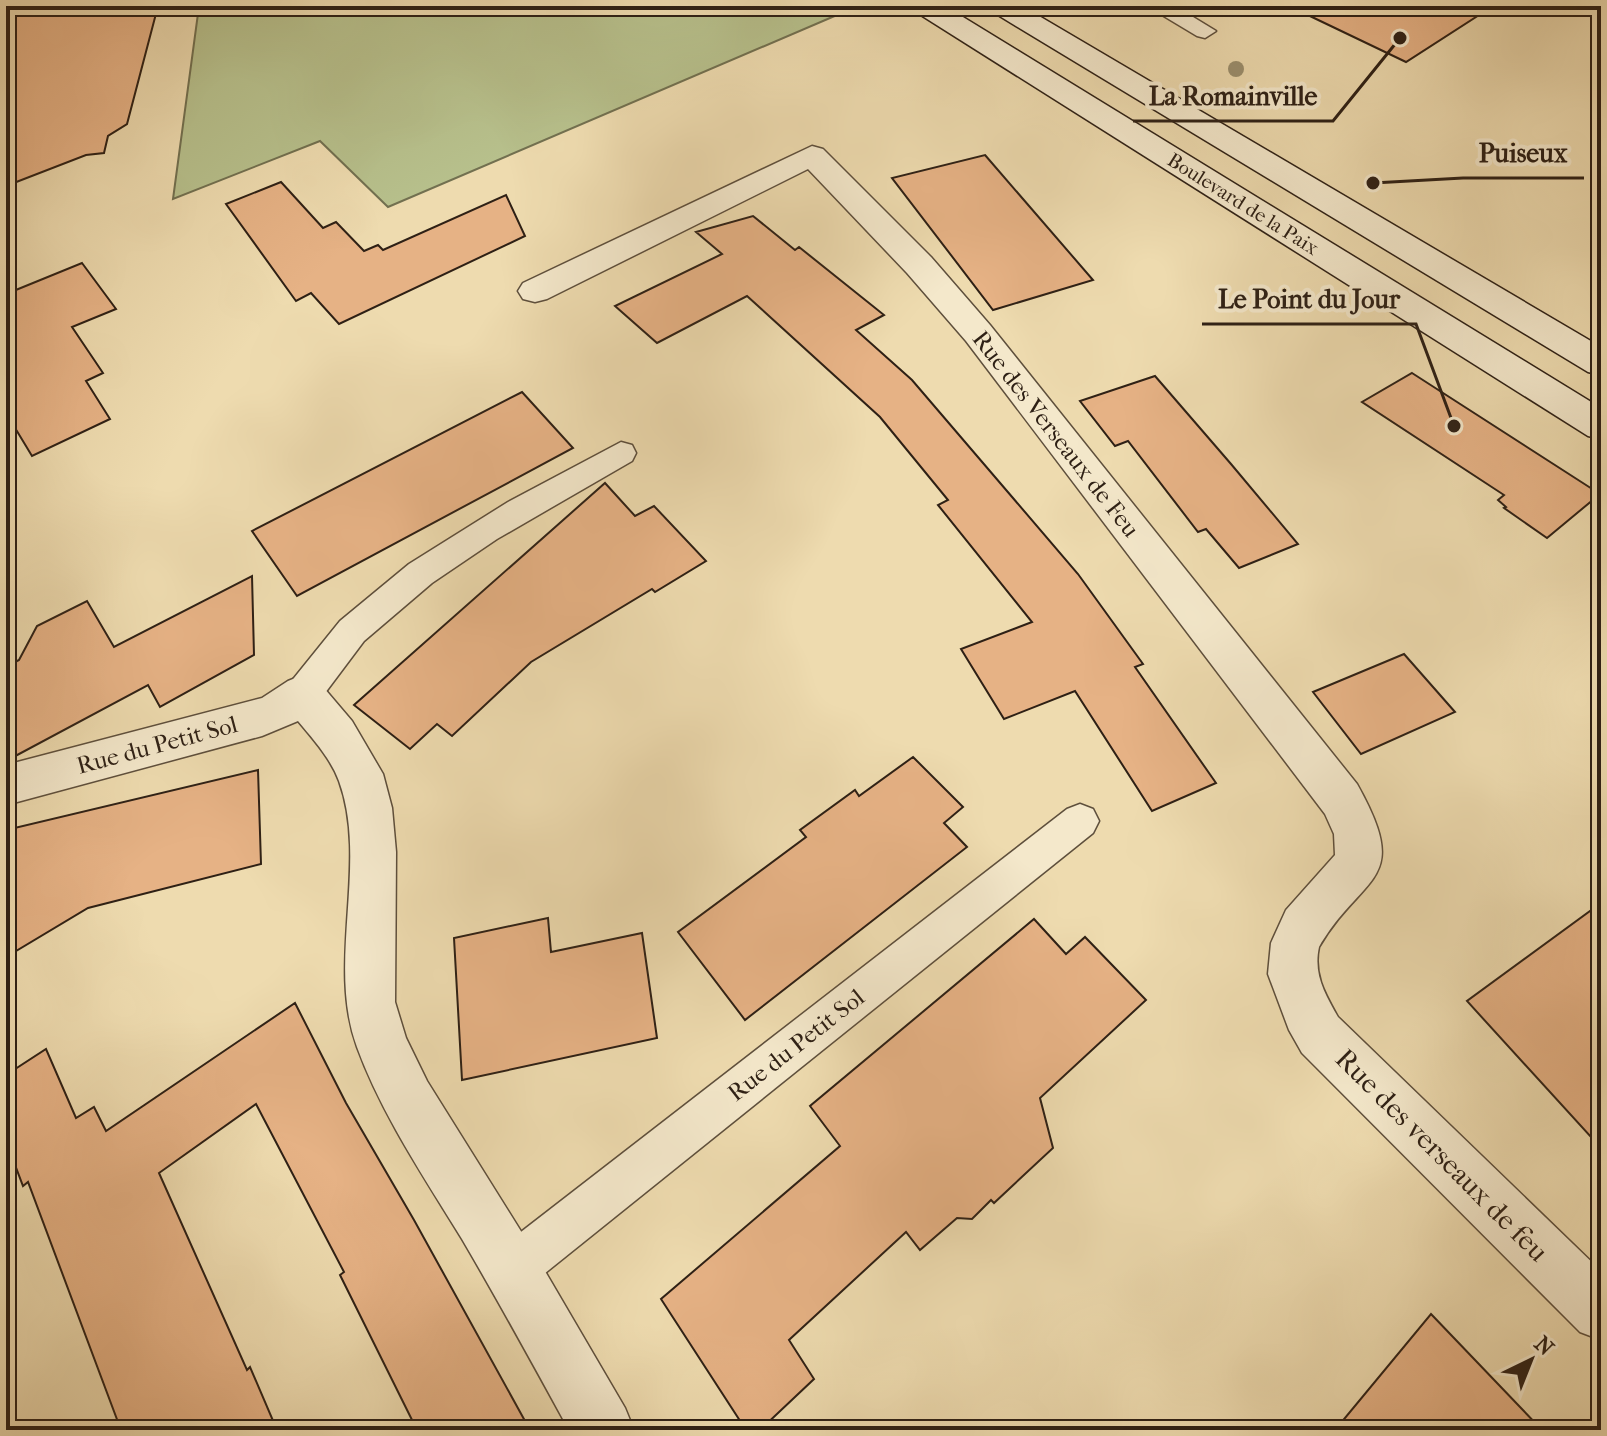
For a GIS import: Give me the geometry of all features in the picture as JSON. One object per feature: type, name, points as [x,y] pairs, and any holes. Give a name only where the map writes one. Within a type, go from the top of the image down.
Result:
[{"type":"street","name":"Boulevard de la Paix","points":[[926,6],[1601,426]]},
{"type":"street","name":"Boulevard de la Paix","points":[[1003,6],[1601,363]]},
{"type":"street","name":"Rue des Verseaux de Feu","points":[[535,291],[812,155],[919,265],[978,333],[1341,799],[1358,831],[1360,854],[1354,869],[1305,921],[1292,945],[1297,988]]},
{"type":"street","points":[[1563,403],[1601,418]]},
{"type":"street","points":[[303,694],[336,735],[360,774],[369,808],[372,852],[370,1002],[382,1045],[436,1149],[512,1269],[603,1430]]},
{"type":"street","name":"Rue du Petit Sol","points":[[6,785],[262,717],[275,713],[303,694]]},
{"type":"street","name":"Rue des verseaux de feu","points":[[1297,988],[1320,1035],[1601,1311]]},
{"type":"lane","points":[[1158,6],[1205,31]]},
{"type":"lane","name":"Rue du Petit Sol","points":[[303,694],[317,681],[351,631],[396,592],[496,524],[621,453]]},
{"type":"lane","name":"Rue du Petit Sol","points":[[512,1269],[1080,821]]},
{"type":"green space","points":[[199,6],[858,6],[388,207],[320,141],[173,199]]},
{"type":"building","points":[[6,6],[158,6],[127,124],[108,136],[104,153],[86,155],[6,186]]},
{"type":"building","points":[[1289,6],[1493,6],[1406,62]]},
{"type":"building","points":[[985,155],[1093,280],[993,310],[892,178]]},
{"type":"building","points":[[281,182],[323,228],[336,222],[364,251],[378,245],[383,250],[506,195],[525,236],[339,324],[311,293],[296,301],[226,204]]},
{"type":"building","points":[[753,216],[795,250],[799,247],[884,315],[856,330],[912,380],[1078,574],[1143,664],[1135,667],[1216,783],[1152,811],[1075,691],[1004,719],[961,649],[1032,622],[938,505],[948,500],[880,417],[747,296],[657,343],[615,306],[722,254],[696,232]]},
{"type":"building","points":[[82,263],[116,309],[72,327],[103,373],[86,381],[110,419],[32,456],[6,413],[6,294]]},
{"type":"building","points":[[1412,373],[1600,494],[1547,538],[1504,508],[1498,500],[1504,495],[1362,402]]},
{"type":"building","points":[[1155,376],[1298,544],[1239,568],[1206,529],[1198,532],[1128,441],[1115,446],[1080,401]]},
{"type":"building","points":[[522,392],[573,448],[297,596],[252,531]]},
{"type":"building","points":[[605,483],[635,516],[654,506],[706,561],[655,592],[652,589],[531,662],[452,736],[437,724],[410,749],[354,705]]},
{"type":"building","points":[[252,576],[254,655],[160,707],[148,685],[6,761],[6,667],[19,660],[37,626],[87,601],[114,647]]},
{"type":"building","points":[[1404,654],[1455,712],[1361,754],[1313,692]]},
{"type":"building","points":[[913,757],[963,807],[944,823],[967,847],[745,1020],[678,932],[806,837],[800,830],[855,790],[859,796]]},
{"type":"building","points":[[258,770],[261,864],[88,908],[6,957],[6,830]]},
{"type":"building","points":[[1601,903],[1601,1148],[1467,1001]]},
{"type":"building","points":[[548,918],[551,952],[642,933],[657,1038],[462,1080],[454,938]]},
{"type":"building","points":[[1034,919],[1066,954],[1085,937],[1146,1000],[1040,1098],[1053,1148],[994,1203],[991,1200],[972,1219],[957,1218],[920,1250],[906,1232],[789,1340],[814,1379],[760,1430],[746,1430],[661,1299],[840,1146],[810,1106]]},
{"type":"building","points":[[295,1003],[346,1103],[530,1430],[417,1430],[340,1275],[344,1272],[256,1104],[159,1173],[277,1430],[121,1430],[28,1182],[23,1186],[6,1141],[6,1075],[46,1049],[76,1118],[94,1107],[106,1131]]},
{"type":"building","points":[[1431,1314],[1542,1430],[1335,1430]]},
{"type":"place","name":"La Romainville","points":[[1400,38]]},
{"type":"place","name":"Puiseux","points":[[1373,183]]},
{"type":"place","name":"Le Point du Jour","points":[[1454,426]]}]
